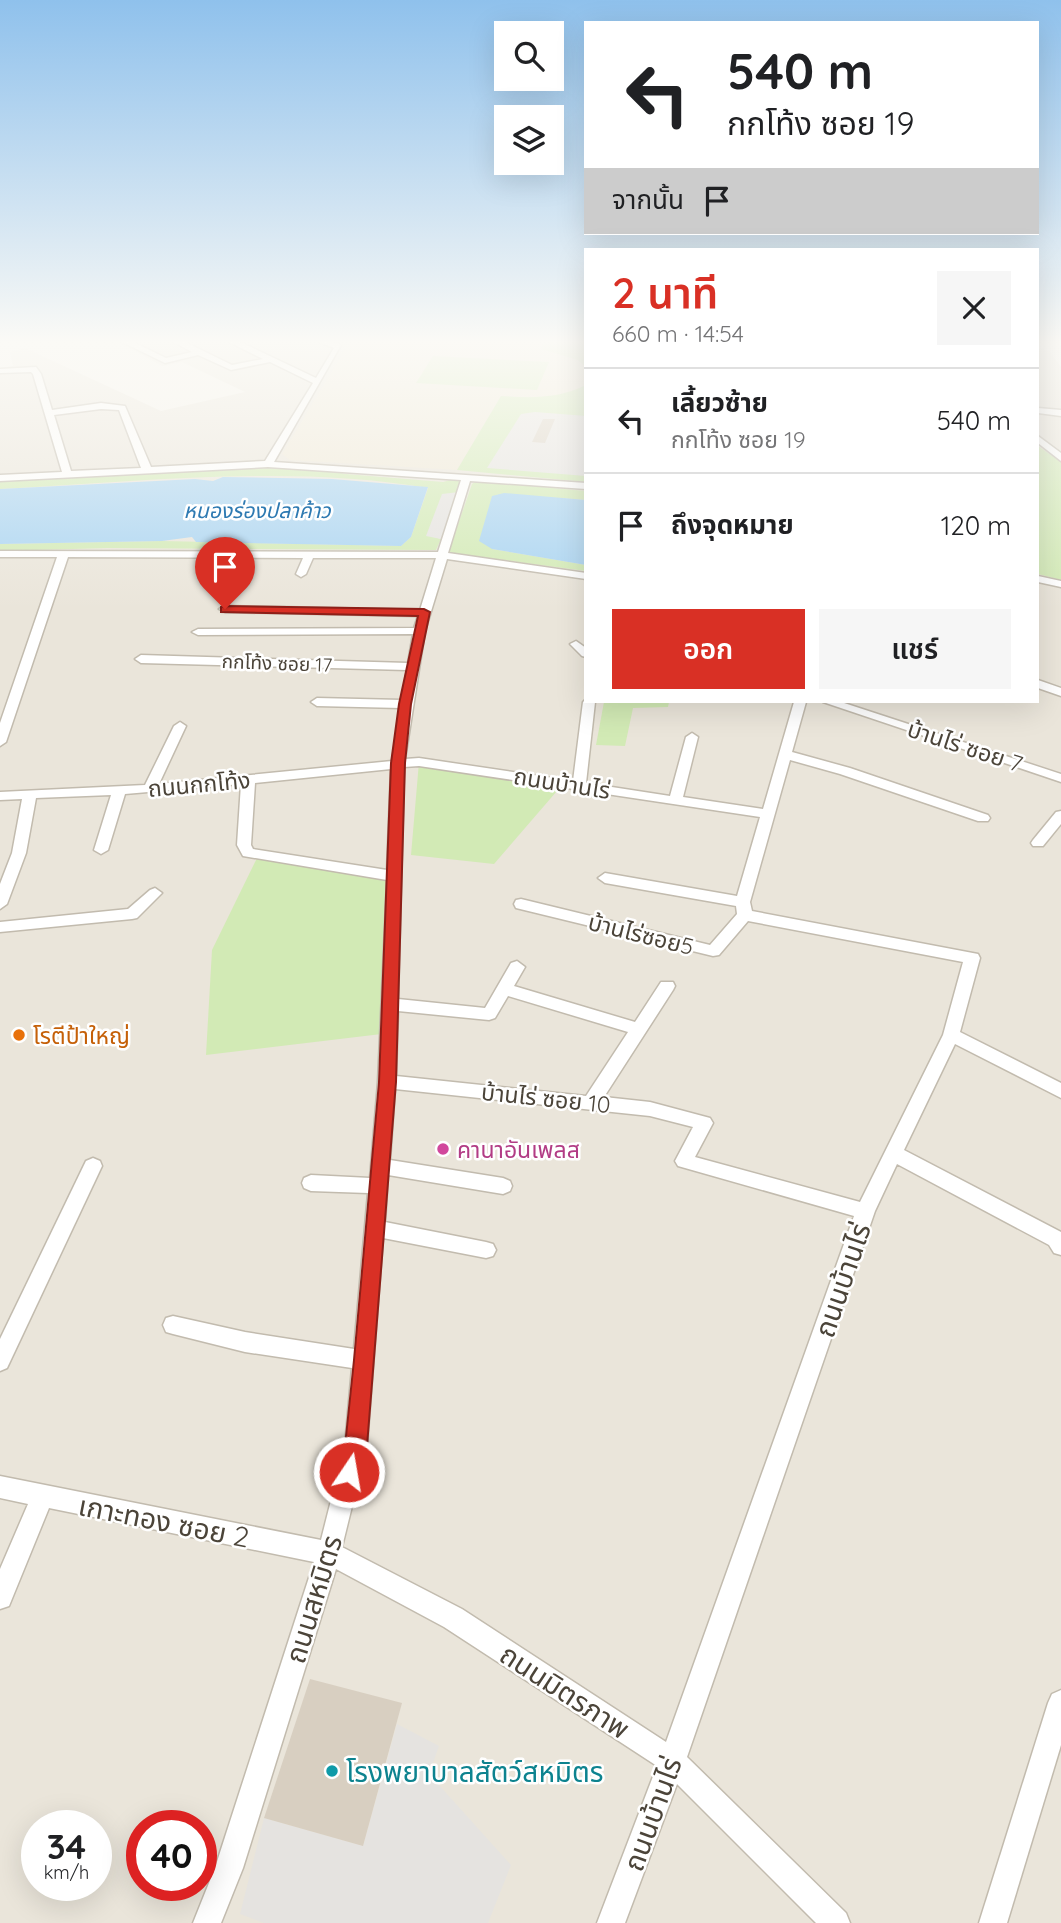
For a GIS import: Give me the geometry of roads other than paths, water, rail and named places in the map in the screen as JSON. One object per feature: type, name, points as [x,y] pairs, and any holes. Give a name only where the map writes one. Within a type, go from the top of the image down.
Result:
[{"type":"street","points":[[55,430],[67,474]]},
{"type":"street","points":[[131,430],[147,470]]},
{"type":"street","points":[[268,464],[288,430]]},
{"type":"street","points":[[1039,440],[1061,458]]},
{"type":"street","points":[[0,478],[268,464],[584,486]]},
{"type":"street","name":"ถนนสหมิตร","points":[[206,1923],[229,1868],[329,1553],[356,1446],[387,1082],[398,763],[405,704],[421,622],[467,476]]},
{"type":"street","points":[[0,742],[64,553]]},
{"type":"street","points":[[301,574],[310,553]]},
{"type":"street","points":[[0,554],[440,555],[584,576]]},
{"type":"street","points":[[1039,579],[1061,584]]},
{"type":"street","points":[[225,609],[421,622]]},
{"type":"street","points":[[198,632],[421,622]]},
{"type":"street","points":[[576,644],[584,652]]},
{"type":"street","name":"กกโท้ง ซอย 17","points":[[141,659],[413,667]]},
{"type":"street","points":[[1039,684],[1061,692]]},
{"type":"street","points":[[317,702],[405,704]]},
{"type":"street","points":[[579,786],[589,703]]},
{"type":"street","points":[[605,877],[744,908],[766,814],[800,703]]},
{"type":"street","name":"บ้านไร่ ซอย 7","points":[[832,703],[1061,778]]},
{"type":"street","points":[[149,789],[180,726]]},
{"type":"street","points":[[676,800],[692,737]]},
{"type":"street","points":[[784,754],[845,771],[983,818]]},
{"type":"street","name":"ถนนบ้านไร่","points":[[398,763],[419,762],[766,814]]},
{"type":"street","name":"ถนนกกโท้ง","points":[[0,796],[149,789],[398,763]]},
{"type":"street","points":[[248,780],[244,845],[248,853],[393,876]]},
{"type":"street","points":[[101,850],[119,791]]},
{"type":"street","points":[[0,904],[19,853],[30,795]]},
{"type":"street","points":[[1061,815],[1042,838],[1061,841]]},
{"type":"street","points":[[0,927],[132,914],[155,892]]},
{"type":"street","name":"บ้านไร่ซอย5","points":[[521,904],[713,951],[744,908]]},
{"type":"street","name":"ถนนบ้านไร่","points":[[611,1923],[672,1761],[865,1212],[951,1035],[972,958],[744,908]]},
{"type":"street","points":[[391,1004],[489,1014],[517,967]]},
{"type":"street","points":[[591,1103],[667,986]]},
{"type":"street","points":[[504,989],[639,1029]]},
{"type":"street","points":[[951,1035],[1061,1091]]},
{"type":"street","name":"บ้านไร่ ซอย 10","points":[[387,1082],[650,1109],[704,1123],[684,1161],[865,1212]]},
{"type":"street","points":[[894,1154],[1059,1236]]},
{"type":"street","points":[[0,1361],[93,1166]]},
{"type":"street","points":[[311,1183],[380,1176],[503,1186]]},
{"type":"street","points":[[375,1228],[486,1250]]},
{"type":"street","points":[[173,1325],[245,1342],[365,1360]]},
{"type":"street","name":"เกาะทอง ซอย 2","points":[[0,1487],[42,1498],[329,1553]]},
{"type":"street","points":[[0,1597],[42,1498]]},
{"type":"street","name":"ถนนมิตรภาพ","points":[[329,1553],[453,1618],[672,1761],[835,1923]]},
{"type":"street","points":[[993,1923],[1061,1703]]},
{"type":"water","name":"หนองร่องปลาค้าว","points":[[223,477],[332,479],[428,487],[411,537],[401,546],[196,542],[192,537],[162,541],[0,544],[0,489],[195,479],[213,481]]},
{"type":"water","points":[[504,493],[584,500],[584,565],[492,549],[479,541],[492,496]]},
{"type":"place","name":"โรตีป้าใหญ่","points":[[19,1035]]},
{"type":"place","name":"คานาอันเพลส","points":[[443,1149]]},
{"type":"place","name":"โรงพยาบาลสัตว์สหมิตร","points":[[332,1771]]}]
